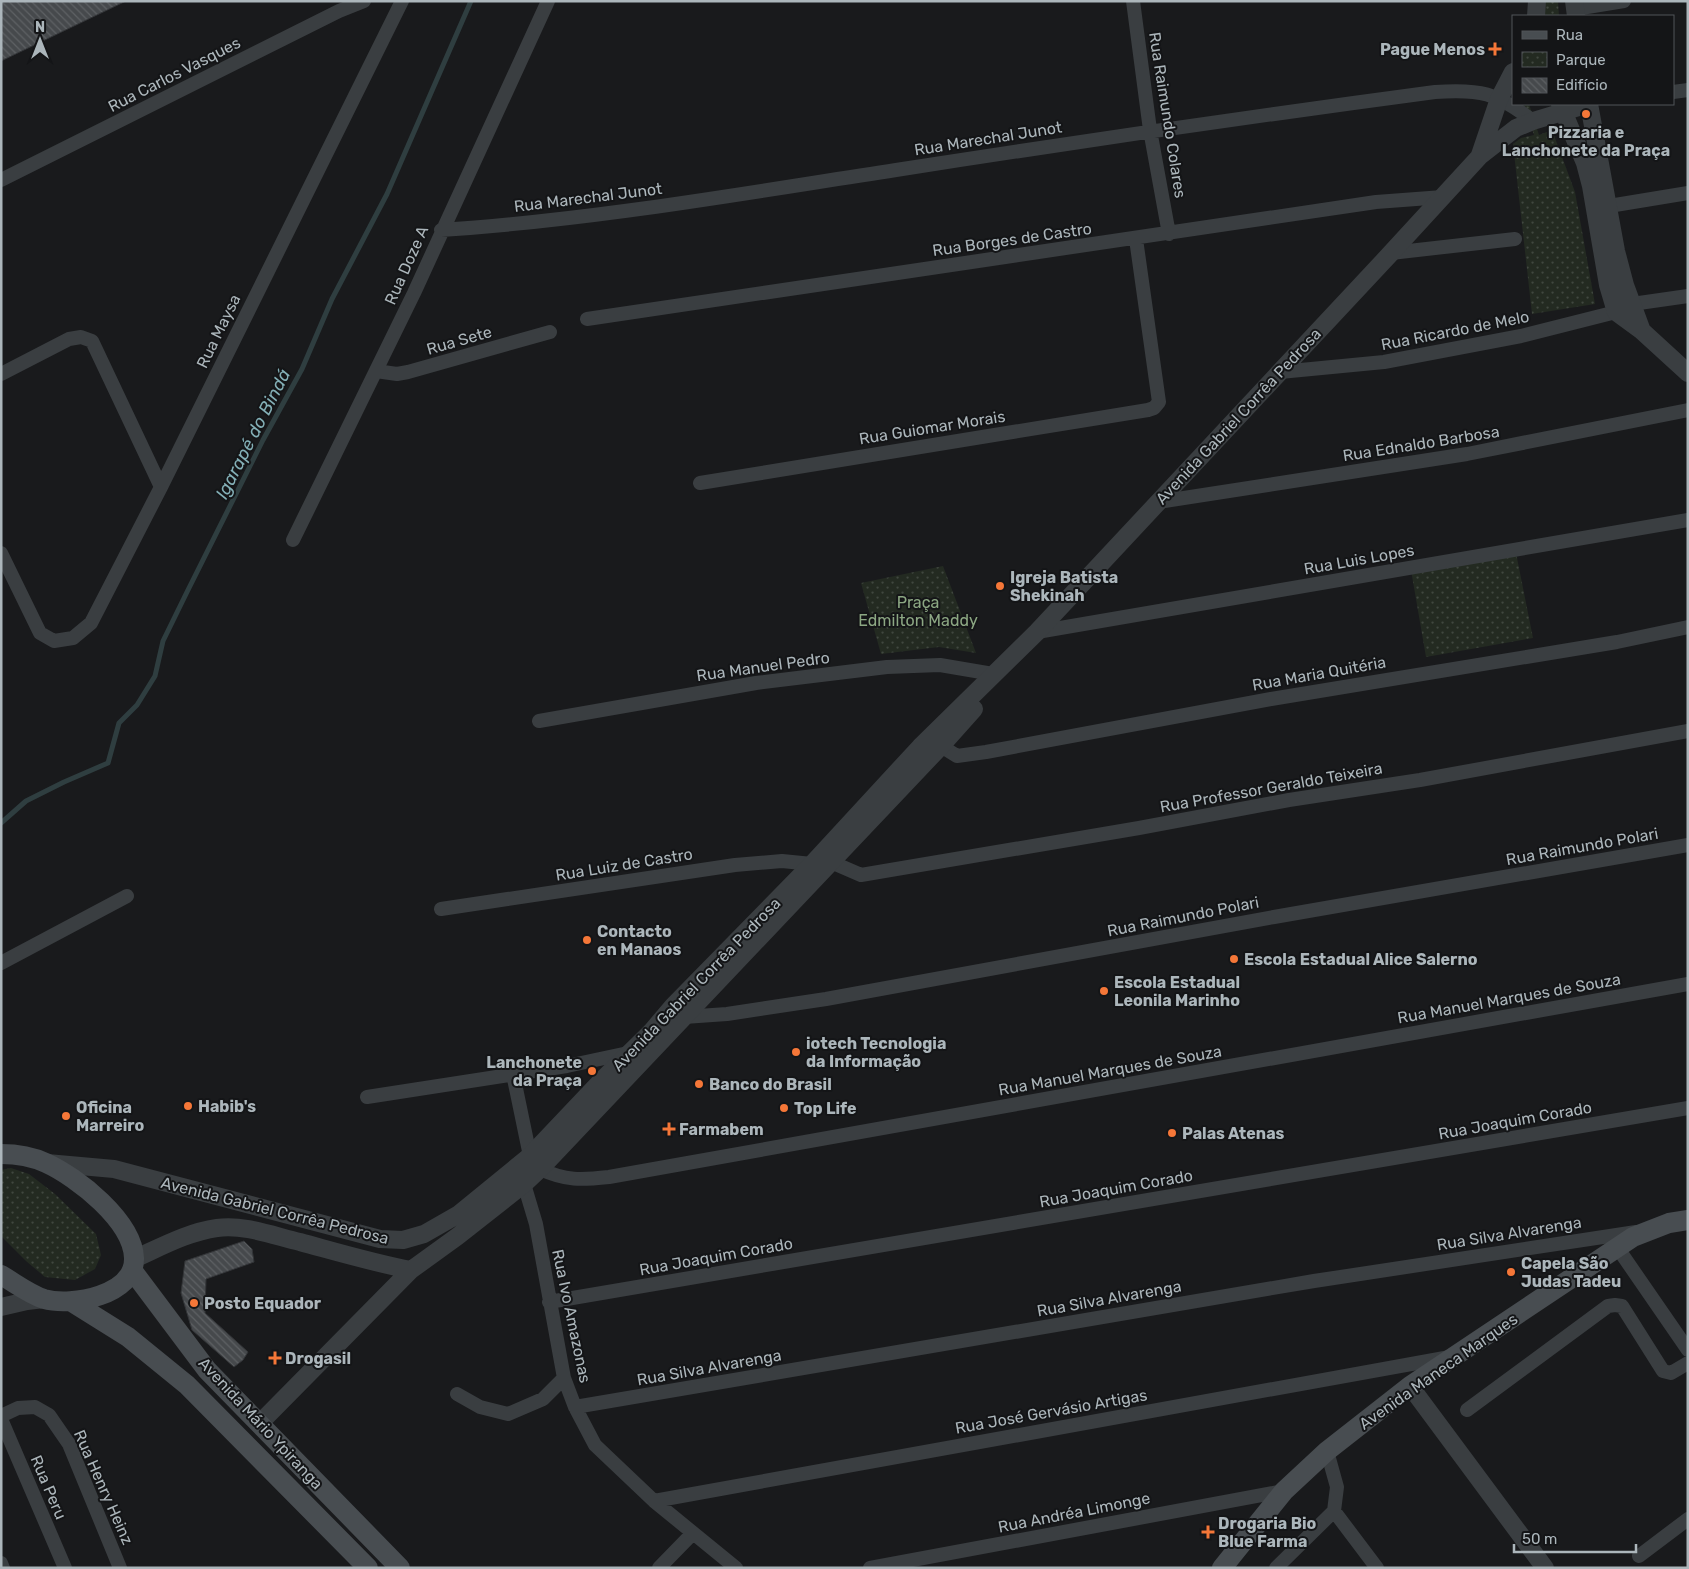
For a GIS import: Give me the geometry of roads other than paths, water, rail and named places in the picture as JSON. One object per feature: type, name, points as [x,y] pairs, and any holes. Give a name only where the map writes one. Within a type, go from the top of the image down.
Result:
[{"type":"main road","points":[[1,1274],[44,1299],[72,1302],[101,1295],[114,1289],[125,1280],[133,1264],[128,1235],[108,1208],[81,1185],[46,1162],[4,1152]]},
{"type":"main road","name":"Avenida Maneca Marques","points":[[1222,1568],[1284,1491],[1328,1451],[1410,1386],[1617,1247],[1649,1230],[1669,1223],[1688,1220]]},
{"type":"main road","name":"Avenida Mário Ypiranga","points":[[133,1264],[207,1370],[400,1568]]},
{"type":"main road","name":"Avenida Mário Ypiranga","points":[[72,1302],[128,1337],[188,1385],[368,1568]]},
{"type":"street","name":"Rua Carlos Vasques","points":[[1,180],[339,11],[364,1]]},
{"type":"street","name":"Rua Maysa","points":[[1,553],[40,633],[54,641],[73,638],[91,623],[161,487],[402,1]]},
{"type":"street","name":"Rua Doze A","points":[[293,540],[376,371],[548,1]]},
{"type":"street","name":"Rua Raimundo Colares","points":[[1133,1],[1150,130],[1169,234]]},
{"type":"street","points":[[1536,15],[1537,1]]},
{"type":"street","points":[[1575,9],[1624,1]]},
{"type":"street","name":"Avenida Gabriel Corrêa Pedrosa","points":[[1480,156],[1499,99],[1512,74]]},
{"type":"street","name":"Rua Marechal Junot","points":[[442,230],[513,225],[637,210],[1150,130],[1435,92],[1467,90],[1486,93],[1516,108],[1533,121]]},
{"type":"street","points":[[1674,92],[1688,90]]},
{"type":"street","name":"Avenida Gabriel Corrêa Pedrosa","points":[[259,1424],[411,1270],[524,1184],[535,1162],[628,1053],[812,864],[920,748],[1037,632],[1392,253],[1480,156],[1516,128],[1562,108],[1584,105]]},
{"type":"street","points":[[1591,105],[1616,251],[1625,285],[1642,330]]},
{"type":"street","points":[[1562,108],[1585,163],[1591,186],[1608,285],[1616,312],[1642,330],[1688,373]]},
{"type":"street","points":[[1609,206],[1688,193]]},
{"type":"street","name":"Rua Borges de Castro","points":[[588,319],[1376,202],[1442,197]]},
{"type":"street","name":"Rua Guiomar Morais","points":[[700,483],[1154,408],[1159,402],[1136,239]]},
{"type":"street","points":[[1392,253],[1515,239]]},
{"type":"street","name":"Rua Ricardo de Melo","points":[[1280,372],[1384,362],[1521,336],[1616,312],[1632,304],[1688,296]]},
{"type":"street","name":"Rua Sete","points":[[376,371],[397,374],[408,372],[550,332]]},
{"type":"street","points":[[1,374],[69,339],[81,337],[92,341],[161,487]]},
{"type":"street","name":"Rua Ednaldo Barbosa","points":[[1158,502],[1467,454],[1688,410]]},
{"type":"street","name":"Rua Luis Lopes","points":[[1037,632],[1688,520]]},
{"type":"street","name":"Rua Maria Quitéria","points":[[941,746],[957,756],[1271,699],[1617,642],[1688,627]]},
{"type":"street","name":"Rua Manuel Pedro","points":[[539,721],[756,683],[886,667],[940,665],[993,674]]},
{"type":"street","name":"Avenida Gabriel Corrêa Pedrosa","points":[[46,1162],[114,1169],[380,1239],[403,1240],[424,1234],[460,1214],[535,1162],[684,1018],[941,746],[973,710],[993,674]]},
{"type":"street","name":"Rua Professor Geraldo Teixeira","points":[[831,862],[861,875],[1289,800],[1420,780],[1688,731]]},
{"type":"street","name":"Rua Raimundo Polari","points":[[684,1018],[727,1014],[826,999],[1274,917],[1688,845]]},
{"type":"street","name":"Rua Luiz de Castro","points":[[441,909],[734,865],[782,861],[812,864]]},
{"type":"street","points":[[1,963],[127,896]]},
{"type":"street","name":"Rua Manuel Marques de Souza","points":[[535,1162],[558,1177],[574,1179],[609,1177],[1688,984]]},
{"type":"street","points":[[366,1097],[567,1066],[628,1053]]},
{"type":"street","points":[[513,1074],[535,1162]]},
{"type":"street","name":"Rua Joaquim Corado","points":[[550,1302],[1688,1108]]},
{"type":"street","name":"Rua Ivo Amazonas","points":[[524,1184],[536,1224],[564,1378],[575,1407],[595,1445],[654,1501],[736,1568]]},
{"type":"street","name":"Avenida Gabriel Corrêa Pedrosa","points":[[133,1264],[195,1233],[218,1228],[239,1228],[269,1234],[380,1264],[411,1270]]},
{"type":"street","name":"Rua Silva Alvarenga","points":[[575,1407],[1314,1281],[1649,1230]]},
{"type":"street","points":[[1617,1247],[1688,1350]]},
{"type":"street","points":[[1,1307],[44,1299]]},
{"type":"street","points":[[1467,1410],[1608,1306],[1622,1306],[1663,1371],[1671,1373],[1688,1363]]},
{"type":"street","name":"Rua José Gervásio Artigas","points":[[654,1501],[1455,1356]]},
{"type":"street","points":[[457,1394],[480,1408],[508,1414],[543,1399],[564,1378]]},
{"type":"street","points":[[1410,1386],[1545,1568]]},
{"type":"street","name":"Rua Henry Heinz","points":[[1,1417],[18,1408],[36,1407],[49,1414],[69,1444],[120,1568]]},
{"type":"street","name":"Rua Peru","points":[[1,1417],[65,1568]]},
{"type":"street","points":[[1276,1568],[1334,1510],[1337,1487],[1328,1451]]},
{"type":"street","name":"Rua Andréa Limonge","points":[[870,1568],[1284,1491]]},
{"type":"street","points":[[1334,1510],[1377,1568]]},
{"type":"street","points":[[1639,1556],[1688,1519]]},
{"type":"street","points":[[659,1568],[693,1533]]},
{"type":"street","points":[[1,1564],[3,1568]]},
{"type":"waterway","name":"Igarapé do Bindá","points":[[1,823],[26,801],[108,763],[119,723],[137,705],[155,676],[163,641],[263,440],[302,369],[332,299],[387,194],[471,1]]},
{"type":"place","name":"Pague Menos","points":[[1495,49]]},
{"type":"place","name":"Pizzaria e Lanchonete da Praça","points":[[1586,114]]},
{"type":"place","name":"Igreja Batista Shekinah","points":[[1000,586]]},
{"type":"place","name":"Contacto en Manaos","points":[[587,940]]},
{"type":"place","name":"Escola Estadual Alice Salerno","points":[[1234,959]]},
{"type":"place","name":"Escola Estadual Leonila Marinho","points":[[1104,991]]},
{"type":"place","name":"iotech Tecnologia da Informação","points":[[796,1052]]},
{"type":"place","name":"Lanchonete da Praça","points":[[592,1071]]},
{"type":"place","name":"Banco do Brasil","points":[[699,1084]]},
{"type":"place","name":"Habib's","points":[[188,1106]]},
{"type":"place","name":"Top Life","points":[[784,1108]]},
{"type":"place","name":"Oficina Marreiro","points":[[66,1116]]},
{"type":"place","name":"Farmabem","points":[[669,1129]]},
{"type":"place","name":"Palas Atenas","points":[[1172,1133]]},
{"type":"place","name":"Capela São Judas Tadeu","points":[[1511,1272]]},
{"type":"place","name":"Posto Equador","points":[[194,1303]]},
{"type":"place","name":"Drogasil","points":[[275,1358]]},
{"type":"place","name":"Drogaria Bio Blue Farma","points":[[1208,1532]]},
{"type":"park label","name":"Praça Edmilton Maddy","points":[[918,611]]}]
